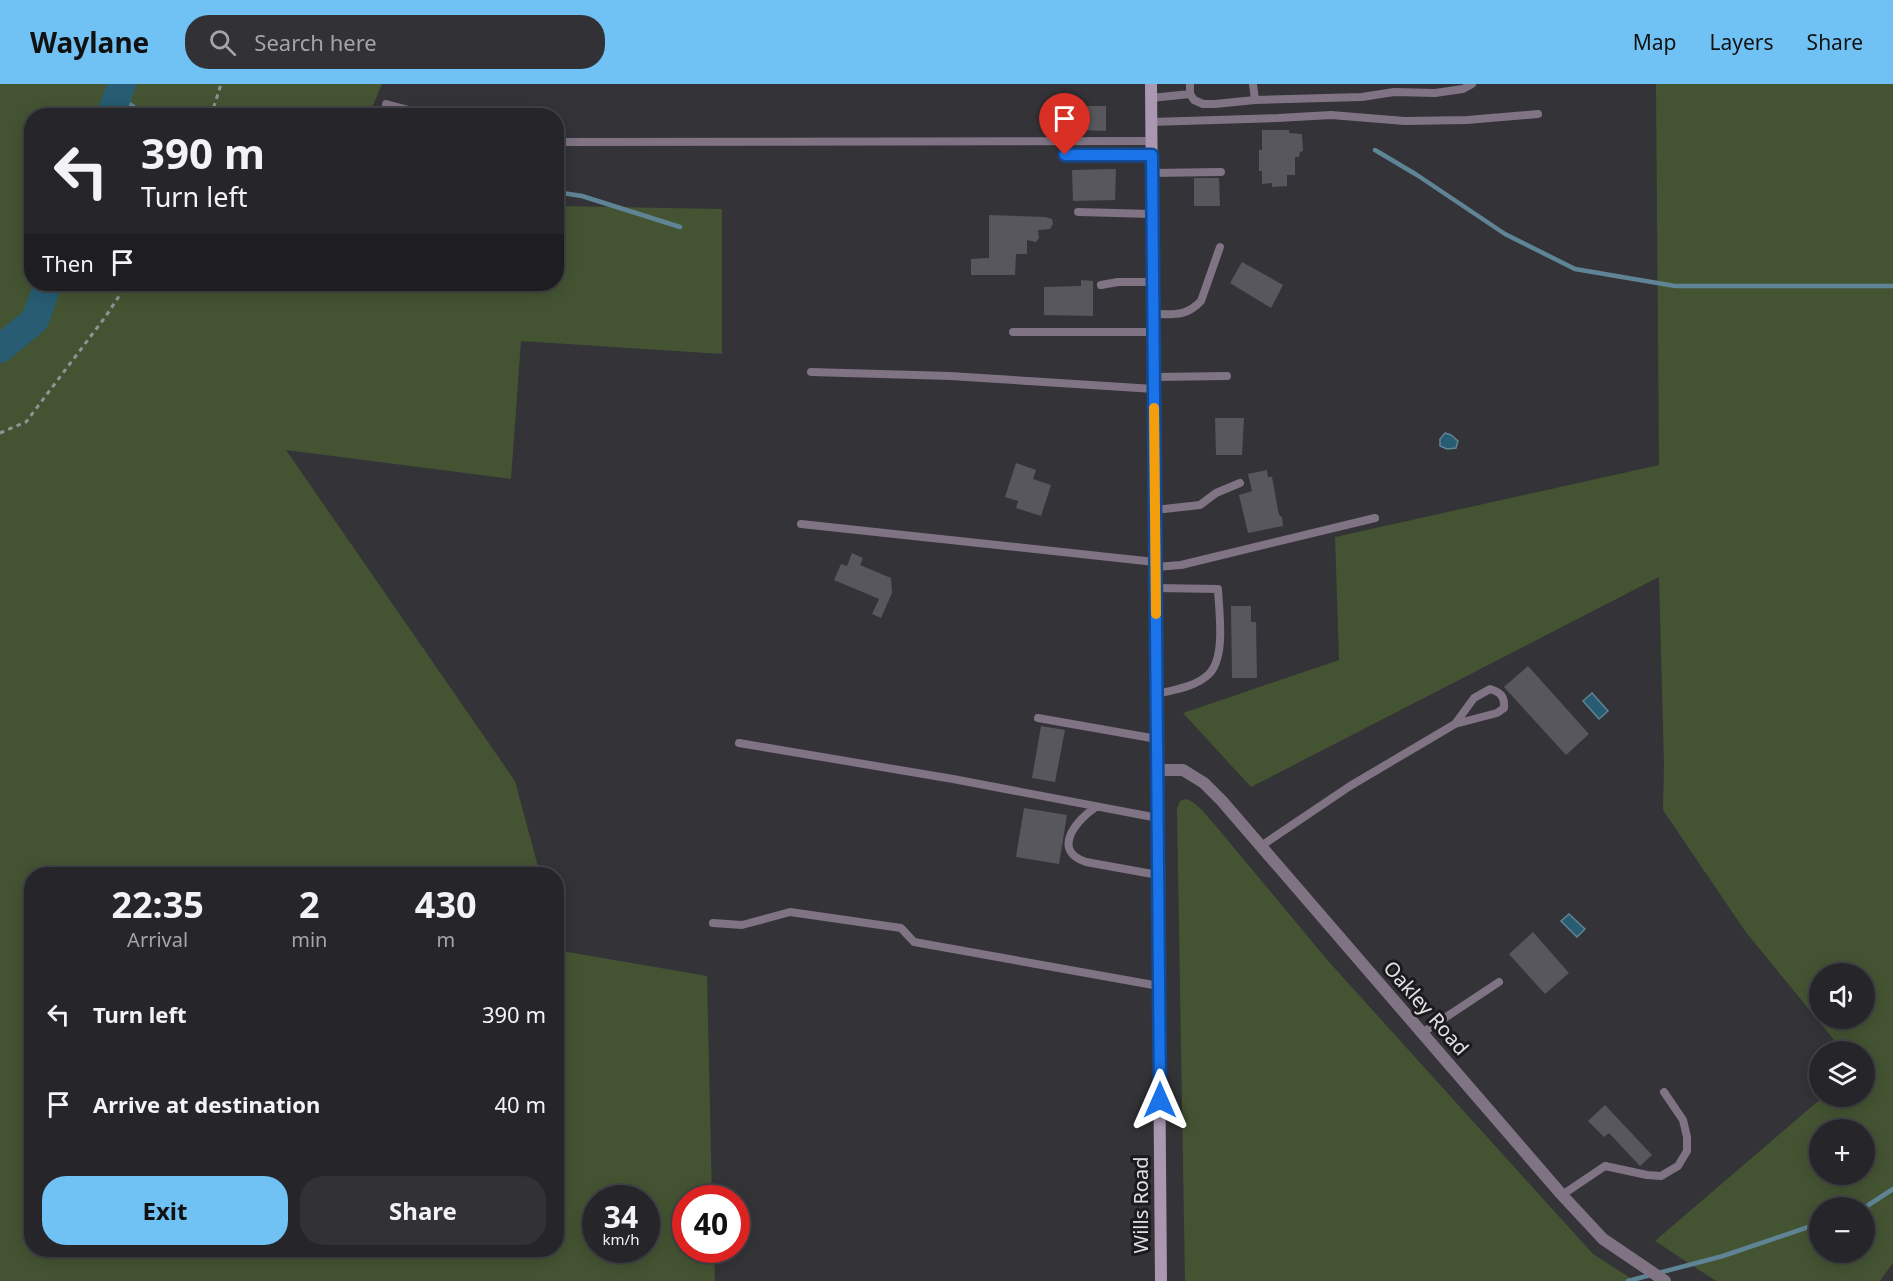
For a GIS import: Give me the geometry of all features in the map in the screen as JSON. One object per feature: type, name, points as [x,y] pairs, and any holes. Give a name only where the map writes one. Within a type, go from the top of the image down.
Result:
[{"type":"street","name":"Wills Road","points":[[1151,84],[1161,1281]]},
{"type":"street","name":"Oakley Road","points":[[1158,770],[1184,770],[1204,783],[1562,1195],[1604,1239],[1665,1281]]},
{"type":"lane","points":[[1190,84],[1190,94],[1194,100],[1203,104],[1362,97],[1394,92],[1435,93],[1472,84]]},
{"type":"lane","points":[[1253,84],[1255,100]]},
{"type":"lane","points":[[1151,98],[1190,94]]},
{"type":"lane","points":[[386,104],[401,108]]},
{"type":"lane","points":[[1151,122],[1330,114],[1405,121],[1467,120],[1538,114]]},
{"type":"lane","points":[[564,142],[1152,141]]},
{"type":"lane","points":[[1065,155],[1152,155]]},
{"type":"lane","points":[[1152,173],[1221,172]]},
{"type":"lane","points":[[1078,212],[1152,214]]},
{"type":"lane","points":[[1153,314],[1184,314],[1202,302],[1221,248]]},
{"type":"lane","points":[[1101,285],[1118,282],[1153,282]]},
{"type":"lane","points":[[1013,332],[1153,332]]},
{"type":"lane","points":[[811,372],[1154,383],[1227,376]]},
{"type":"lane","points":[[1155,510],[1200,505],[1216,493],[1240,483]]},
{"type":"lane","points":[[801,524],[1180,565],[1376,518]]},
{"type":"lane","points":[[1156,588],[1218,589],[1219,651],[1210,674],[1186,686],[1157,694]]},
{"type":"lane","points":[[1261,846],[1350,786],[1455,724],[1497,713],[1504,708],[1505,700],[1499,692],[1490,689],[1474,698],[1455,724]]},
{"type":"lane","points":[[1038,718],[1157,739]]},
{"type":"lane","points":[[739,743],[953,779],[1158,819]]},
{"type":"lane","points":[[1096,807],[1080,820],[1071,836],[1068,844],[1069,852],[1075,859],[1158,875]]},
{"type":"lane","points":[[713,923],[742,925],[790,912],[901,928],[914,942],[1160,986]]},
{"type":"lane","points":[[1422,1033],[1498,982]]},
{"type":"lane","points":[[1562,1195],[1605,1166],[1661,1176],[1678,1166],[1687,1151],[1687,1137],[1683,1120],[1664,1092]]},
{"type":"path","points":[[214,108],[221,84]]},
{"type":"path","points":[[0,433],[26,422],[123,291]]},
{"type":"green space","points":[[0,84],[382,84],[372,108],[24,108],[24,291],[564,291],[564,206],[722,209],[722,354],[521,341],[511,479],[286,450],[515,781],[538,867],[24,867],[24,1257],[564,1257],[564,951],[707,976],[712,1185],[672,1185],[672,1263],[714,1263],[715,1281],[0,1281]]},
{"type":"green space","points":[[1656,84],[1893,84],[1893,1263],[1880,1281],[1716,1281],[1655,1241],[1811,1107],[1875,1107],[1875,1041],[1835,1041],[1825,1029],[1875,1029],[1875,963],[1809,963],[1809,1009],[1745,931],[1663,810],[1659,577],[1251,787],[1183,713],[1339,660],[1335,537],[1659,465]]},
{"type":"green space","points":[[1185,799],[1198,806],[1329,962],[1593,1254],[1635,1281],[1185,1281],[1177,809],[1180,801]]},
{"type":"water","points":[[1445,433],[1458,441],[1456,448],[1447,449],[1440,446],[1440,439]]},
{"type":"water","points":[[1592,693],[1608,711],[1599,719],[1583,701]]},
{"type":"water","points":[[1569,914],[1585,929],[1577,937],[1561,921]]},
{"type":"building","points":[[1081,106],[1106,106],[1106,131],[1080,130]]},
{"type":"building","points":[[1262,130],[1289,130],[1289,133],[1302,134],[1303,151],[1300,152],[1299,157],[1295,157],[1295,175],[1287,175],[1287,186],[1272,187],[1272,183],[1262,184],[1262,171],[1259,171],[1259,150],[1262,150]]},
{"type":"building","points":[[1116,169],[1115,200],[1073,201],[1072,170]]},
{"type":"building","points":[[1194,178],[1219,178],[1220,206],[1194,206]]},
{"type":"building","points":[[989,215],[1052,219],[1053,224],[1050,229],[1038,230],[1039,238],[1036,242],[1027,240],[1027,254],[1016,254],[1015,275],[971,275],[971,259],[989,258]]},
{"type":"building","points":[[1242,262],[1283,285],[1271,308],[1230,283]]},
{"type":"building","points":[[1081,280],[1093,281],[1093,316],[1044,315],[1044,287],[1081,286]]},
{"type":"building","points":[[1215,418],[1244,418],[1242,455],[1216,455]]},
{"type":"building","points":[[1016,463],[1036,470],[1033,479],[1051,485],[1041,516],[1016,508],[1018,501],[1005,497]]},
{"type":"building","points":[[1267,470],[1268,477],[1272,477],[1283,526],[1248,533],[1239,495],[1252,491],[1248,474]]},
{"type":"building","points":[[852,553],[863,558],[860,565],[891,578],[892,593],[881,618],[872,614],[879,599],[834,580],[841,564],[847,566]]},
{"type":"building","points":[[1231,606],[1251,606],[1251,622],[1256,622],[1257,678],[1232,678]]},
{"type":"building","points":[[1528,666],[1589,734],[1566,755],[1504,687]]},
{"type":"building","points":[[1041,726],[1065,730],[1055,782],[1032,778]]},
{"type":"building","points":[[1024,808],[1067,815],[1059,864],[1016,857]]},
{"type":"building","points":[[1533,932],[1569,973],[1545,994],[1509,954]]},
{"type":"building","points":[[1605,1105],[1652,1155],[1640,1166],[1609,1133],[1604,1137],[1588,1121]]},
{"type":"waterway","points":[[113,108],[122,84]]},
{"type":"waterway","points":[[118,96],[135,108]]},
{"type":"waterway","points":[[1375,150],[1505,234],[1575,269],[1675,286],[1893,286]]},
{"type":"waterway","points":[[564,193],[582,196],[680,227]]},
{"type":"waterway","points":[[0,349],[35,320],[45,291]]},
{"type":"waterway","points":[[1875,1201],[1893,1189]]},
{"type":"waterway","points":[[1628,1281],[1723,1256],[1809,1227]]},
{"type":"slow traffic","points":[[1154,408],[1156,614]]},
{"type":"route","points":[[1065,155],[1152,155],[1160,1100]]}]
